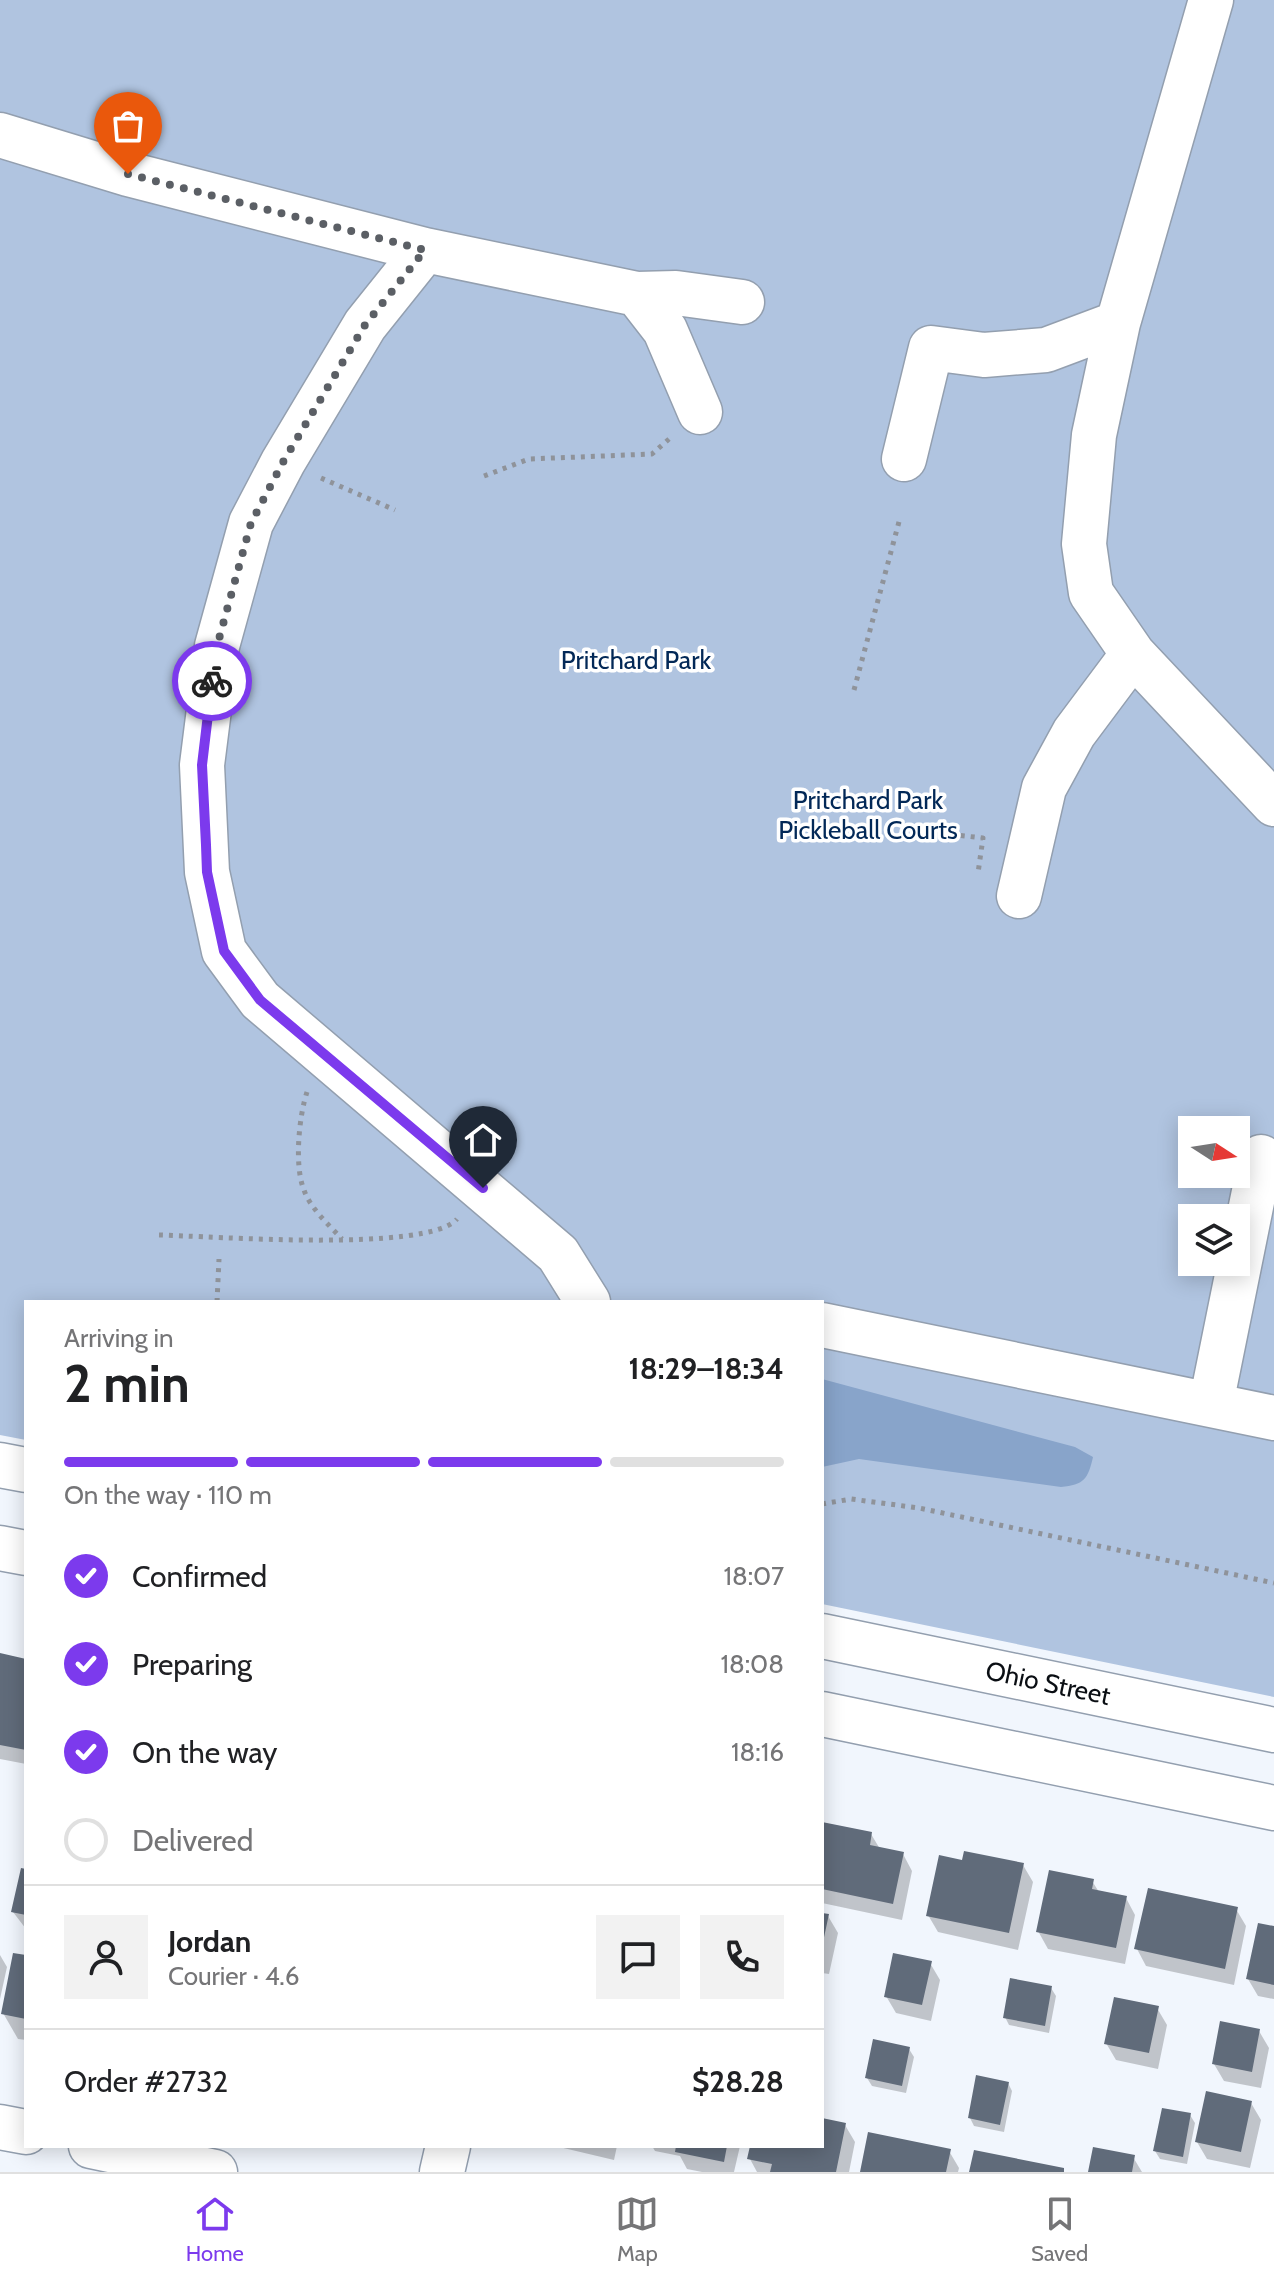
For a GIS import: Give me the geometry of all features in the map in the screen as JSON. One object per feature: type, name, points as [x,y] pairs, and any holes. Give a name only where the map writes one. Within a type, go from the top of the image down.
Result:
[{"type":"street","points":[[1211,0],[1118,323],[1094,435],[1084,544],[1091,593],[1133,654],[1274,804]]},
{"type":"street","points":[[0,135],[128,174],[425,250],[637,294],[676,293],[742,302]]},
{"type":"street","points":[[425,250],[365,325],[283,462],[251,523],[217,646],[202,765],[207,872],[224,951],[260,1000],[558,1254],[587,1300]]},
{"type":"street","points":[[637,294],[665,330],[700,412]]},
{"type":"street","points":[[904,459],[931,348],[984,355],[1046,350],[1118,323]]},
{"type":"street","points":[[1019,896],[1044,788],[1074,733],[1133,654]]},
{"type":"street","points":[[1211,1404],[1261,1157]]},
{"type":"street","points":[[824,1325],[1274,1418]]},
{"type":"street","points":[[0,1465],[24,1470]]},
{"type":"street","points":[[0,1548],[24,1553]]},
{"type":"street","name":"Ohio Street","points":[[824,1636],[1274,1730]]},
{"type":"street","points":[[824,1714],[1274,1808]]},
{"type":"street","points":[[0,2127],[24,2132]]},
{"type":"street","points":[[101,2148],[215,2172]]},
{"type":"street","points":[[442,2172],[448,2148]]},
{"type":"path","points":[[484,476],[529,459],[652,454],[700,412]]},
{"type":"path","points":[[283,462],[395,510]]},
{"type":"path","points":[[854,690],[900,518]]},
{"type":"path","points":[[921,831],[983,838],[976,886]]},
{"type":"path","points":[[327,1056],[309,1086],[300,1113],[299,1149],[303,1190],[325,1222],[343,1239]]},
{"type":"path","points":[[159,1235],[317,1241],[427,1234],[452,1224],[483,1188]]},
{"type":"path","points":[[217,1300],[219,1259]]},
{"type":"path","points":[[824,1504],[851,1499],[881,1501],[1274,1583]]},
{"type":"green space","name":"Pritchard Park","points":[[0,0],[1274,0],[1274,1697],[824,1604],[824,1300],[24,1300],[24,1440],[0,1435]]},
{"type":"shaded area","points":[[824,1380],[1075,1447],[1093,1457],[1084,1480],[1061,1487],[859,1459],[824,1467]]},
{"type":"building","points":[[0,1653],[24,1659],[24,1750],[0,1745]]},
{"type":"building","points":[[824,1822],[872,1832],[870,1845],[904,1852],[893,1904],[824,1889]]},
{"type":"building","points":[[964,1851],[1024,1863],[1009,1933],[926,1916],[939,1855],[962,1860]]},
{"type":"building","points":[[21,1868],[24,1869],[24,1915],[11,1912]]},
{"type":"building","points":[[1049,1870],[1094,1879],[1092,1889],[1127,1896],[1116,1948],[1036,1932]]},
{"type":"building","points":[[1148,1888],[1238,1907],[1225,1969],[1134,1949]]},
{"type":"building","points":[[824,1913],[829,1914],[824,1937]]},
{"type":"building","points":[[1258,1923],[1274,1926],[1274,1985],[1246,1979]]},
{"type":"building","points":[[13,1953],[24,1955],[24,2019],[1,2014]]},
{"type":"building","points":[[893,1953],[932,1961],[922,2005],[884,1997]]},
{"type":"building","points":[[1010,1978],[1052,1986],[1045,2026],[1003,2018]]},
{"type":"building","points":[[1114,1997],[1159,2006],[1149,2053],[1104,2044]]},
{"type":"building","points":[[1220,2021],[1260,2029],[1252,2072],[1212,2064]]},
{"type":"building","points":[[873,2039],[910,2047],[902,2086],[865,2078]]},
{"type":"building","points":[[976,2075],[1009,2082],[1000,2125],[968,2118]]},
{"type":"building","points":[[1206,2091],[1252,2101],[1241,2152],[1195,2142]]},
{"type":"building","points":[[1162,2108],[1191,2113],[1183,2157],[1153,2151]]},
{"type":"building","points":[[824,2118],[846,2123],[836,2172],[770,2172],[772,2164],[747,2159],[750,2148],[824,2148]]},
{"type":"building","points":[[868,2132],[951,2149],[946,2172],[860,2172]]},
{"type":"building","points":[[1093,2147],[1135,2155],[1132,2172],[1088,2172]]},
{"type":"building","points":[[676,2148],[727,2148],[724,2162],[675,2152]]},
{"type":"building","points":[[974,2150],[1064,2168],[1064,2172],[969,2172]]},
{"type":"way so far","points":[[128,174],[425,250],[365,325],[283,462],[251,523],[217,646],[212,681]]},
{"type":"route","points":[[212,681],[202,765],[207,872],[224,951],[260,1000],[483,1188]]},
{"type":"park label","name":"Pritchard Park Pickleball Courts","points":[[868,815]]}]
